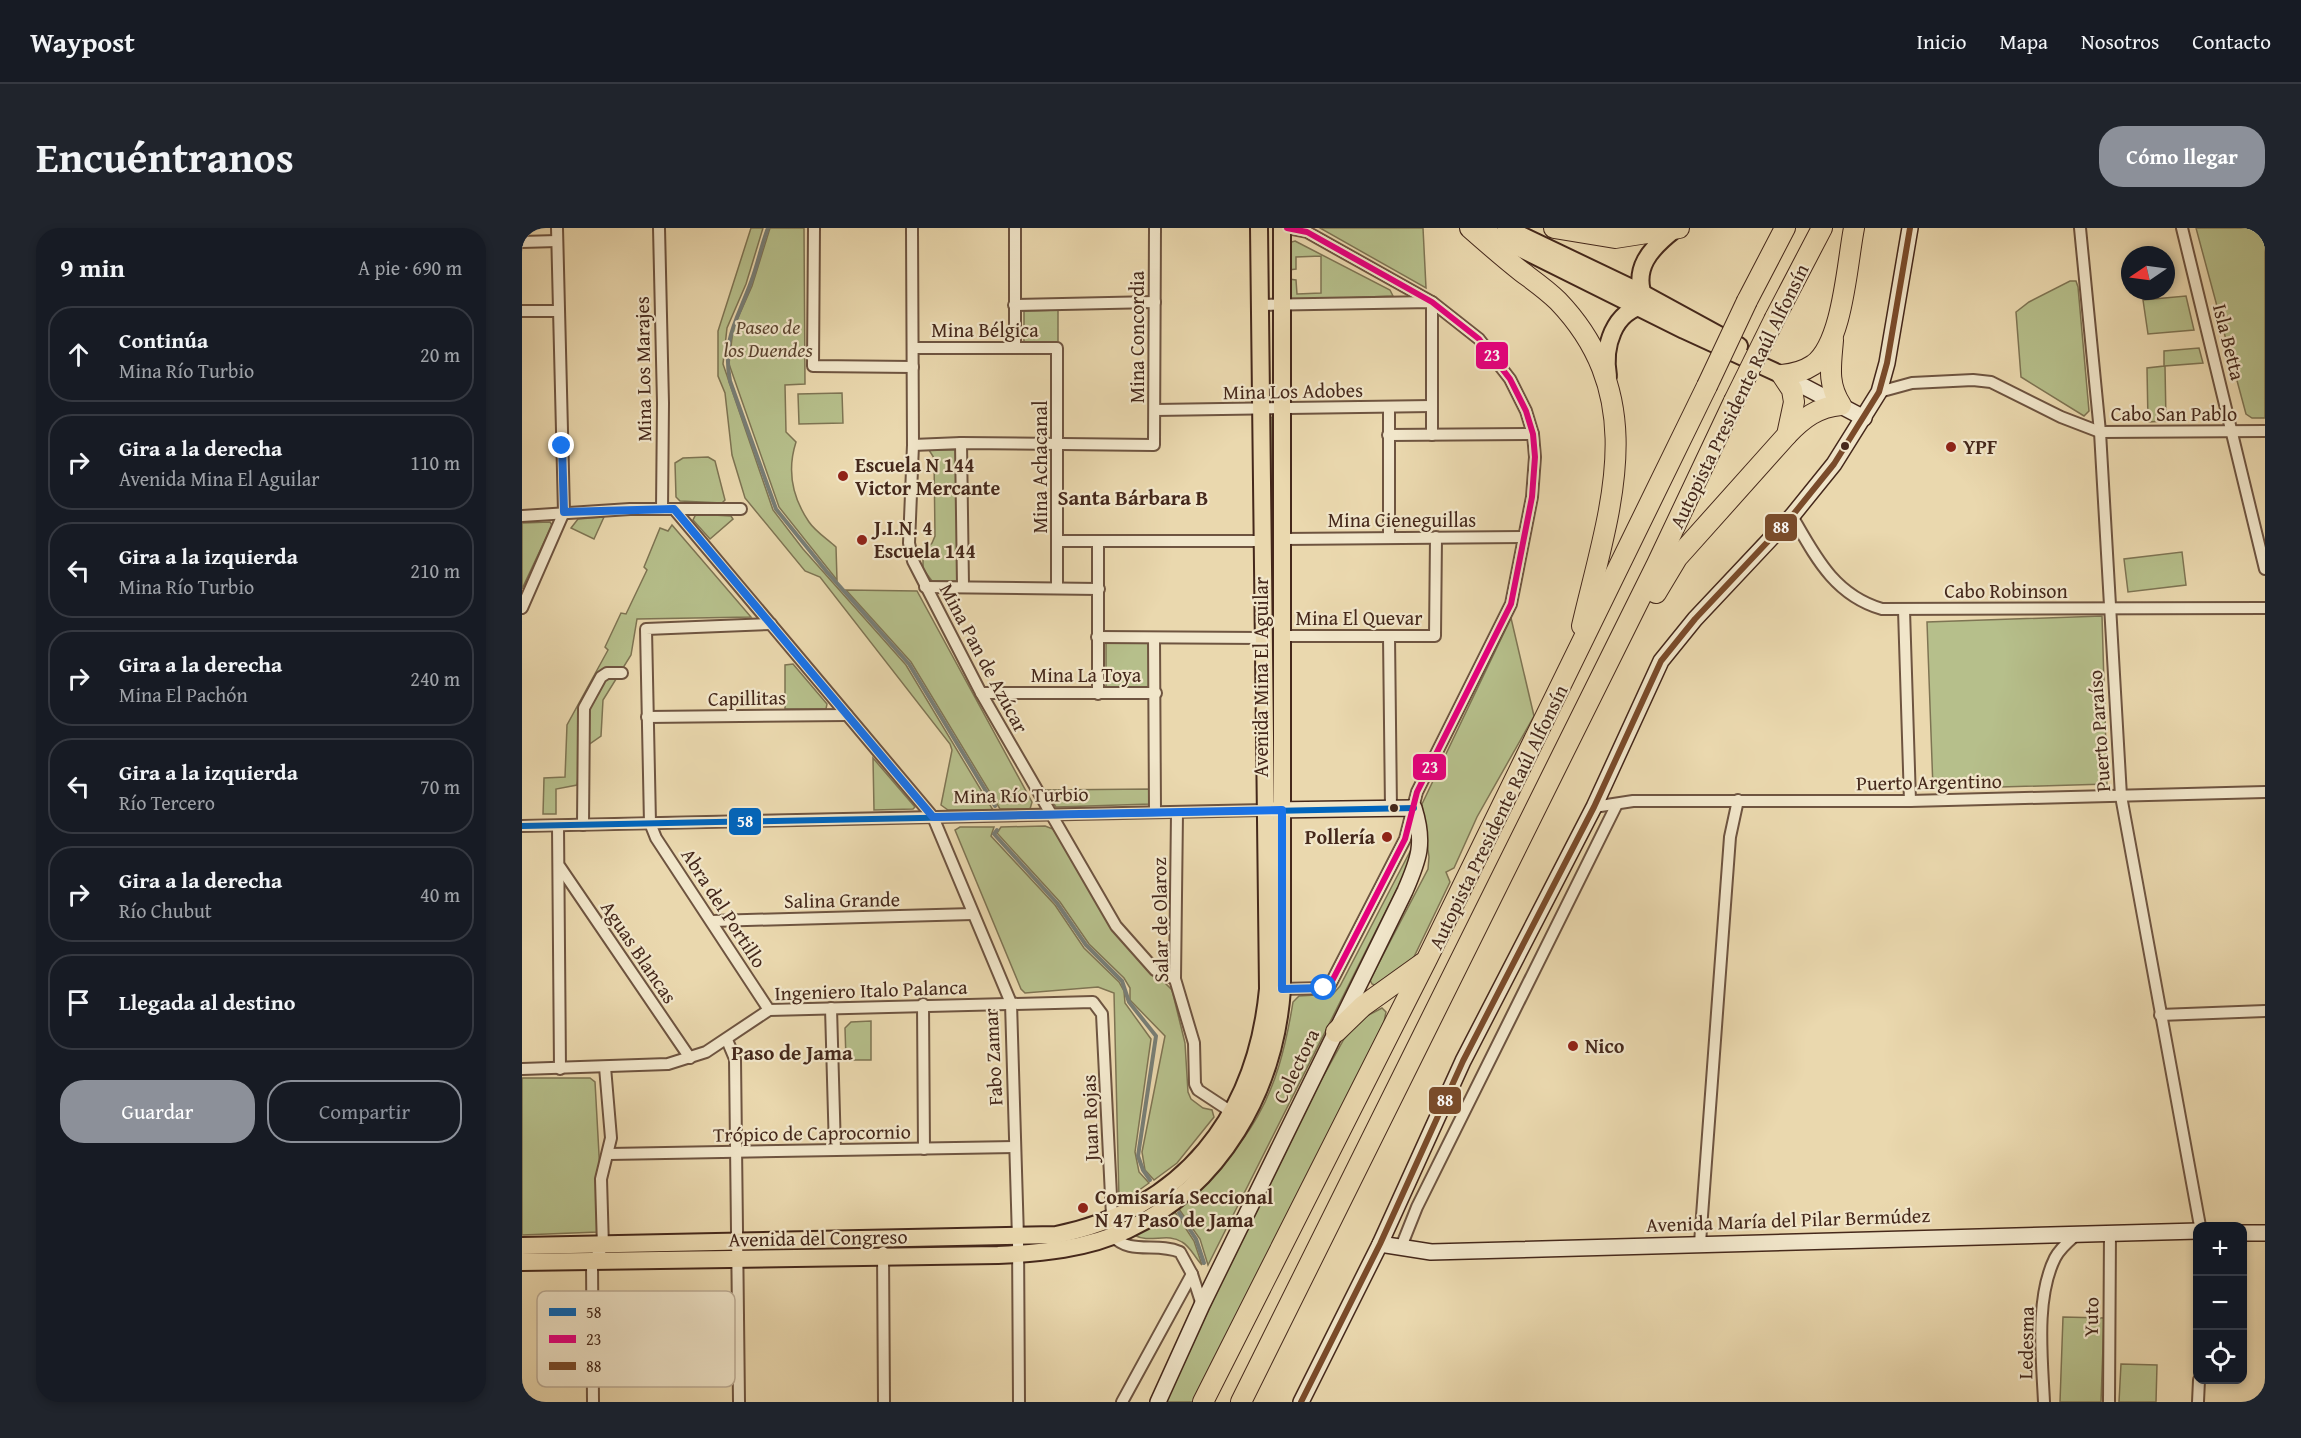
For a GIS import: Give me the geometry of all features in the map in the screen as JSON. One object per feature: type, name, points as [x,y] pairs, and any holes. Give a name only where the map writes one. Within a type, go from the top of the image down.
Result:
[{"type":"highway","points":[[1470,228],[1557,300],[1587,337],[1608,378],[1616,423],[1617,457],[1574,661]]},
{"type":"highway","points":[[1554,228],[1615,238],[1676,229]]},
{"type":"highway","name":"Autopista Presidente Raúl Alfonsín","points":[[1203,1402],[1427,959],[1574,661],[1747,301],[1785,228]]},
{"type":"highway","name":"Autopista Presidente Raúl Alfonsín","points":[[1241,1402],[1657,564],[1775,318],[1822,228]]},
{"type":"highway","points":[[1540,801],[1557,785],[1638,622],[1677,558],[1787,435],[1813,412],[1825,407],[1841,405],[1833,392],[1830,377],[1834,334],[1854,228]]},
{"type":"highway","points":[[1787,435],[1794,402],[1792,390],[1782,375],[1812,366],[1826,350],[1834,334]]},
{"type":"highway","points":[[1336,1032],[1363,1006],[1427,959]]},
{"type":"main road","name":"Avenida Mina El Aguilar","points":[[1112,1227],[1183,1174],[1204,1152],[1233,1113],[1256,1061],[1267,1006],[1269,968],[1262,588],[1259,228]]},
{"type":"main road","name":"Avenida Mina El Aguilar","points":[[1112,1227],[1160,1212],[1217,1158],[1248,1114],[1276,1043],[1282,989],[1282,228]]},
{"type":"main road","points":[[1479,228],[1649,305]]},
{"type":"main road","points":[[1506,228],[1782,375]]},
{"type":"main road","points":[[1649,305],[1641,274],[1645,260],[1652,247],[1676,229]]},
{"type":"main road","points":[[1608,378],[1605,354],[1614,327],[1649,305]]},
{"type":"main road","points":[[1262,588],[1282,589]]},
{"type":"main road","name":"Avenida del Congreso","points":[[522,1262],[592,1262],[738,1252],[1018,1246],[1056,1236],[1112,1227]]},
{"type":"main road","name":"Avenida del Congreso","points":[[522,1246],[738,1252]]},
{"type":"street","points":[[522,608],[564,512],[557,228]]},
{"type":"street","name":"Mina Los Marajes","points":[[659,228],[663,403],[662,509]]},
{"type":"street","points":[[814,228],[813,366],[912,367]]},
{"type":"street","name":"Mina Pan de Azúcar","points":[[912,228],[914,348],[909,543],[913,561],[981,693],[1050,816],[1116,926],[1155,970],[1175,979]]},
{"type":"street","points":[[1014,348],[1015,228]]},
{"type":"street","name":"Mina Concordia","points":[[1059,443],[1154,445],[1155,228]]},
{"type":"street","points":[[1282,989],[1324,988],[1333,980],[1406,839],[1417,792],[1511,604],[1532,497],[1535,457],[1533,434],[1526,411],[1497,358],[1479,339],[1432,302],[1307,232],[1287,228]]},
{"type":"street","points":[[1302,1402],[1380,1244],[1463,1061],[1594,807],[1661,662],[1695,619],[1792,516],[1834,464],[1879,392],[1887,363],[1910,228]]},
{"type":"street","name":"Puerto Paraíso","points":[[2080,228],[2100,432],[2108,608],[2121,796],[2199,1222]]},
{"type":"street","name":"Isla Betta","points":[[2182,228],[2265,569]]},
{"type":"street","points":[[522,242],[557,241]]},
{"type":"street","name":"Mina Bélgica","points":[[1014,305],[1155,302]]},
{"type":"street","points":[[1259,305],[1432,302]]},
{"type":"street","points":[[1432,302],[1432,435]]},
{"type":"street","points":[[522,310],[559,311]]},
{"type":"street","name":"Mina Bélgica","points":[[914,348],[1057,348]]},
{"type":"street","name":"Mina Achacanal","points":[[1057,348],[1059,443],[1057,587]]},
{"type":"street","points":[[1782,375],[1864,418]]},
{"type":"street","name":"Cabo San Pablo","points":[[1879,392],[1912,383],[1973,380],[1991,382],[2072,422],[2100,432],[2265,431]]},
{"type":"street","name":"Mina Los Adobes","points":[[1155,410],[1282,410],[1432,406]]},
{"type":"street","points":[[1389,407],[1389,538]]},
{"type":"street","points":[[1389,435],[1533,434]]},
{"type":"street","points":[[961,443],[963,585]]},
{"type":"street","points":[[913,445],[1059,443]]},
{"type":"street","name":"Fabo Zamar","points":[[674,509],[933,817],[1011,1003],[1018,1246],[1019,1402]]},
{"type":"street","points":[[522,516],[546,516],[564,512],[741,509]]},
{"type":"street","name":"Cabo Robinson","points":[[1792,516],[1824,571],[1868,605],[1882,609],[2265,608]]},
{"type":"street","name":"Mina El Quevar","points":[[1282,636],[1435,636],[1436,537]]},
{"type":"street","name":"Mina Cieneguillas","points":[[1282,539],[1523,537]]},
{"type":"street","points":[[1058,541],[1262,541]]},
{"type":"street","points":[[1098,542],[1098,694]]},
{"type":"street","points":[[925,587],[963,585],[1099,589]]},
{"type":"street","points":[[1904,610],[1910,801]]},
{"type":"street","name":"Abra del Portillo","points":[[769,1010],[656,838],[650,824],[646,629],[771,624]]},
{"type":"street","points":[[1389,636],[1391,809]]},
{"type":"street","points":[[1097,637],[1263,638]]},
{"type":"street","points":[[1154,638],[1155,812]]},
{"type":"street","points":[[583,825],[584,708],[601,677],[607,673],[621,673]]},
{"type":"street","name":"Mina La Toya","points":[[981,693],[1156,693]]},
{"type":"street","name":"Capillitas","points":[[647,717],[847,715]]},
{"type":"street","name":"Puerto Argentino","points":[[1594,807],[1633,801],[1910,801],[2265,792]]},
{"type":"street","points":[[1700,1243],[1731,837],[1738,800]]},
{"type":"street","points":[[1401,1247],[1418,1207],[1617,804]]},
{"type":"street","name":"Mina Río Turbio","points":[[522,826],[1414,808]]},
{"type":"street","name":"Colectora","points":[[1158,1402],[1202,1305],[1415,868],[1420,851],[1420,829],[1414,808]]},
{"type":"street","name":"Salar de Olaroz","points":[[1177,813],[1175,979],[1194,1043],[1195,1084],[1198,1090],[1233,1113]]},
{"type":"street","points":[[558,826],[560,1069]]},
{"type":"street","name":"Aguas Blancas","points":[[559,867],[690,1058]]},
{"type":"street","name":"Salina Grande","points":[[712,921],[973,914]]},
{"type":"street","name":"Ingeniero Italo Palanca","points":[[522,1069],[605,1068],[668,1064],[690,1058],[727,1040],[769,1010],[923,1004],[1093,1002]]},
{"type":"street","name":"Juan Rojas","points":[[1093,1002],[1102,1014],[1112,1227]]},
{"type":"street","points":[[923,1004],[924,1149]]},
{"type":"street","points":[[831,1008],[835,1150]]},
{"type":"street","points":[[2160,1015],[2265,1011]]},
{"type":"street","points":[[727,1040],[735,1059],[739,1402]]},
{"type":"street","points":[[592,1291],[592,1262],[603,1247],[601,1179],[609,1154],[611,1138],[605,1068]]},
{"type":"street","name":"Trópico de Caprocornio","points":[[609,1154],[1015,1148]]},
{"type":"street","points":[[1112,1227],[1126,1246],[1155,1246],[1180,1252],[1192,1274],[1202,1305]]},
{"type":"street","name":"Avenida María del Pilar Bermúdez","points":[[1380,1244],[1431,1252],[2193,1231]]},
{"type":"street","name":"Yuto","points":[[2109,1402],[2110,1232]]},
{"type":"street","points":[[2247,1233],[2265,1233]]},
{"type":"street","name":"Ledesma","points":[[2044,1402],[2041,1338],[2046,1284],[2055,1258],[2077,1234]]},
{"type":"street","points":[[883,1249],[884,1402]]},
{"type":"street","points":[[1122,1402],[1192,1274]]},
{"type":"street","points":[[2198,1402],[2199,1384]]},
{"type":"street","points":[[593,1387],[593,1402]]},
{"type":"green space","points":[[751,228],[763,228],[746,284],[727,328],[723,364],[773,510],[803,549],[906,665],[993,810],[948,810],[941,805],[952,750],[950,744],[820,577],[805,571],[745,498],[732,455],[725,393],[718,376],[718,331]]},
{"type":"green space","name":"Paseo de los Duendes","points":[[770,228],[804,228],[805,384],[785,385],[786,432],[796,442],[792,463],[795,493],[803,513],[812,525],[836,547],[837,580],[779,507],[729,364],[733,329],[752,286]]},
{"type":"green space","points":[[1320,228],[1423,228],[1426,288]]},
{"type":"green space","points":[[2196,228],[2265,228],[2265,418],[2252,418],[2246,414]]},
{"type":"green space","points":[[1295,241],[1390,290],[1393,296],[1291,300],[1288,296],[1289,279],[1296,280],[1297,294],[1321,293],[1321,256],[1296,257],[1296,269],[1289,270],[1288,243]]},
{"type":"green space","points":[[2070,281],[2076,281],[2078,287],[2089,411],[2084,416],[2021,377],[2016,312],[2029,302]]},
{"type":"green space","points":[[2186,296],[2194,330],[2148,334],[2143,300],[2175,300],[2175,297]]},
{"type":"green space","points":[[1058,310],[1058,344],[1024,344],[1024,311]]},
{"type":"green space","points":[[2199,348],[2203,363],[2165,366],[2166,421],[2148,422],[2147,368],[2164,366],[2164,351]]},
{"type":"green space","points":[[842,393],[843,423],[799,424],[798,394]]},
{"type":"green space","points":[[1274,415],[1275,580],[1271,578],[1271,418]]},
{"type":"green space","points":[[929,450],[958,450],[959,581],[932,581],[923,569],[923,552],[935,536],[934,458]]},
{"type":"green space","points":[[708,457],[715,461],[725,500],[722,503],[680,501],[676,497],[675,463],[683,458]]},
{"type":"green space","points":[[696,514],[731,516],[733,519],[710,539],[693,520]]},
{"type":"green space","points":[[604,517],[594,539],[571,528],[578,519]]},
{"type":"green space","points":[[550,522],[552,525],[522,589],[522,523]]},
{"type":"green space","points":[[672,525],[751,617],[637,619],[631,655],[603,700],[601,736],[584,748],[577,785],[556,789],[556,814],[543,814],[544,778],[565,777],[567,725],[608,650],[605,647],[621,613],[626,614],[647,570],[644,567],[660,528],[668,531]]},
{"type":"green space","points":[[2182,552],[2186,585],[2128,592],[2124,559]]},
{"type":"green space","points":[[846,590],[917,591],[1032,802],[1030,809],[1000,809],[911,662]]},
{"type":"green space","points":[[2102,616],[2107,784],[1933,789],[1927,622]]},
{"type":"green space","points":[[1511,618],[1534,716],[1477,817],[1454,868],[1446,872],[1450,882],[1412,961],[1377,986],[1370,980],[1428,869],[1429,857],[1422,804]]},
{"type":"green space","points":[[1106,643],[1152,643],[1153,691],[1106,690]]},
{"type":"green space","points":[[793,664],[827,704],[826,709],[785,709],[785,665]]},
{"type":"green space","points":[[873,758],[915,807],[913,809],[874,810]]},
{"type":"green space","points":[[1152,789],[1151,804],[1056,807],[1044,790]]},
{"type":"green space","points":[[1045,826],[1053,829],[1118,936],[1172,990],[1185,1043],[1188,1092],[1191,1099],[1203,1108],[1212,1110],[1214,1117],[1177,1163],[1154,1180],[1145,1170],[1142,1152],[1165,1036],[1130,1000],[1130,988],[1124,978],[1089,944],[1060,902],[997,833],[1001,827]]},
{"type":"green space","points":[[960,827],[994,827],[991,836],[1055,905],[1084,948],[1119,982],[1124,991],[1125,1003],[1151,1039],[1135,1152],[1139,1172],[1149,1183],[1124,1201],[1119,1199],[1114,993],[1098,987],[1025,993],[1021,989],[955,830]]},
{"type":"green space","points":[[1416,840],[1415,853],[1208,1265],[1200,1239],[1179,1209],[1243,1139],[1269,1093],[1279,1066],[1293,1002],[1299,996],[1333,994],[1340,986]]},
{"type":"green space","points":[[1382,1008],[1386,1012],[1384,1022],[1198,1402],[1166,1402],[1214,1298],[1319,1084],[1344,1039],[1363,1018]]},
{"type":"green space","points":[[871,1021],[871,1060],[846,1060],[845,1028],[851,1022]]},
{"type":"green space","points":[[522,1078],[590,1078],[595,1082],[603,1227],[598,1232],[522,1235]]},
{"type":"green space","points":[[1175,1212],[1194,1241],[1202,1265],[1188,1246],[1176,1239],[1146,1238],[1134,1235]]},
{"type":"green space","points":[[2063,1317],[2104,1318],[2101,1402],[2060,1402]]},
{"type":"green space","points":[[2121,1364],[2157,1365],[2156,1402],[2119,1402]]},
{"type":"waterway","points":[[768,228],[732,330],[728,366],[730,381],[776,509],[827,572],[909,664],[995,806]]},
{"type":"waterway","points":[[997,830],[994,834],[1057,903],[1086,945],[1122,981],[1129,1002],[1156,1036],[1138,1156],[1150,1180]]},
{"type":"waterway","points":[[1179,1213],[1196,1239],[1204,1263]]},
{"type":"transit line","name":"23","points":[[1282,989],[1324,988],[1330,985],[1405,839],[1417,792],[1511,604],[1532,497],[1535,457],[1533,434],[1526,411],[1510,379],[1479,339],[1432,302],[1307,232],[1287,228]]},
{"type":"transit line","name":"88","points":[[1301,1402],[1380,1244],[1463,1061],[1594,807],[1661,661],[1695,619],[1792,516],[1834,464],[1879,392],[1887,363],[1910,228]]},
{"type":"transit line","name":"58","points":[[522,826],[1414,808]]},
{"type":"place","name":"YPF","points":[[1951,447]]},
{"type":"place","name":"Escuela N 144 Victor Mercante","points":[[843,476]]},
{"type":"place","name":"J.I.N. 4 Escuela 144","points":[[862,540]]},
{"type":"place","name":"Pollería","points":[[1387,837]]},
{"type":"place","name":"Nico","points":[[1573,1046]]},
{"type":"place","name":"Comisaría Seccional N 47 Paso de Jama","points":[[1083,1208]]},
{"type":"district","name":"Santa Bárbara B","points":[[1133,498]]},
{"type":"district","name":"Paso de Jama","points":[[792,1053]]},
{"type":"route","points":[[562,446],[564,512],[674,509],[933,817],[1282,810],[1282,989],[1324,988]]}]
